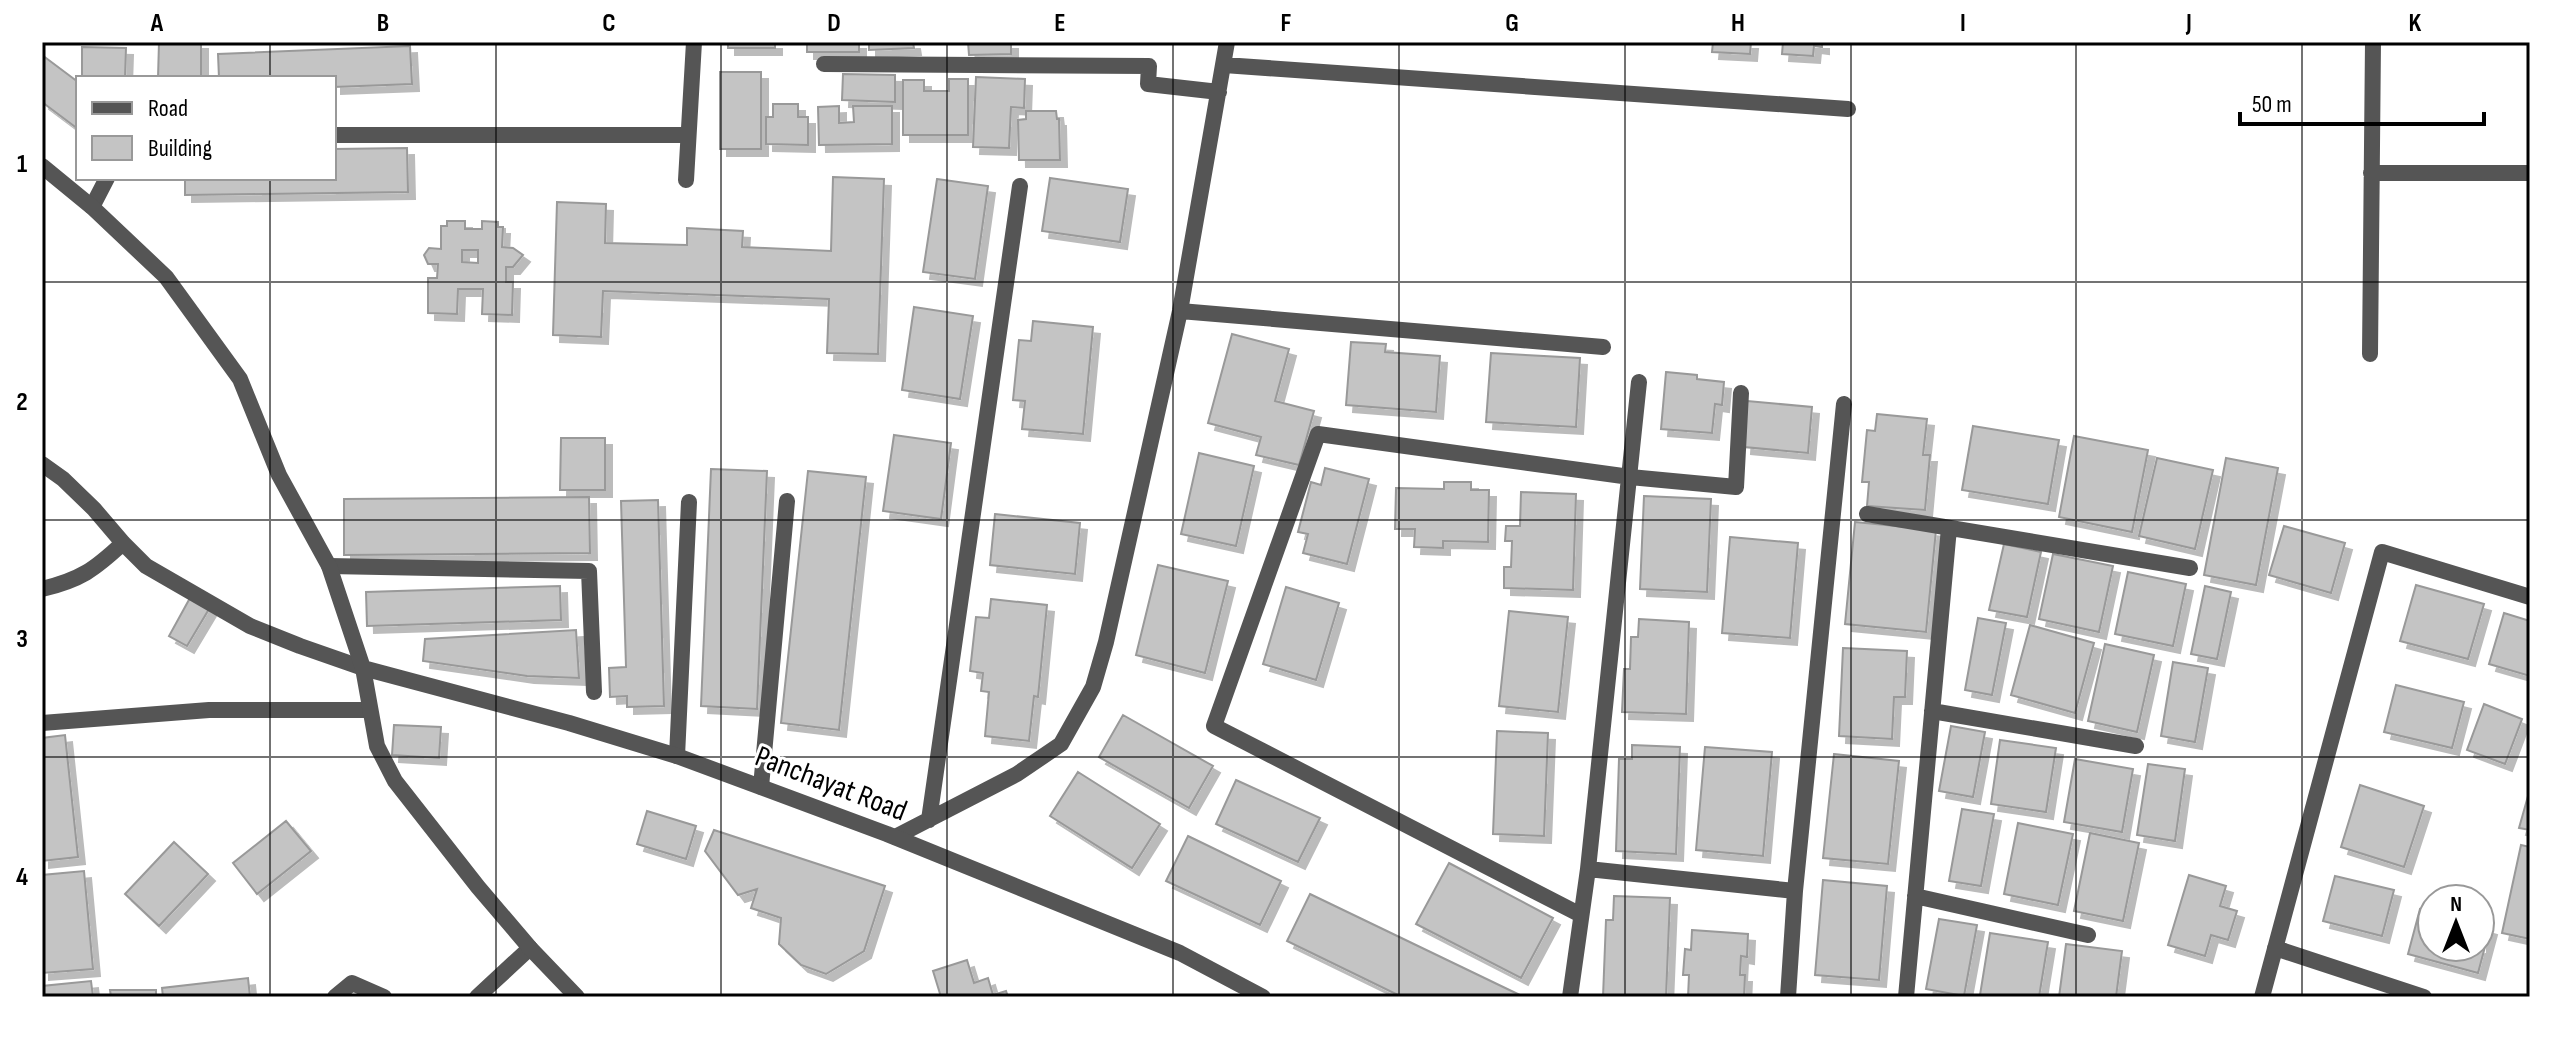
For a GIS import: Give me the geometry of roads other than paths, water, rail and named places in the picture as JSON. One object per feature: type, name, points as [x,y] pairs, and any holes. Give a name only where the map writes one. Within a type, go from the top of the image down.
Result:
[{"type":"street","points":[[686,180],[694,42]]},
{"type":"street","points":[[895,837],[1017,774],[1061,744],[1093,687],[1106,642],[1180,311],[1227,42]]},
{"type":"street","points":[[2370,354],[2373,42]]},
{"type":"street","points":[[824,64],[1149,66],[1148,84],[1219,92]]},
{"type":"street","points":[[1224,65],[1848,109]]},
{"type":"street","points":[[336,135],[688,135]]},
{"type":"street","points":[[42,166],[92,207],[166,277],[240,379],[279,475],[329,566],[363,668],[377,746],[395,781],[478,887],[577,997]]},
{"type":"street","points":[[2371,173],[2530,173]]},
{"type":"street","points":[[92,207],[106,180]]},
{"type":"street","points":[[929,820],[1020,186]]},
{"type":"street","points":[[1180,311],[1603,347]]},
{"type":"street","points":[[1570,997],[1588,869],[1639,382]]},
{"type":"street","points":[[1581,915],[1214,726],[1318,434],[1630,477],[1736,487],[1741,393]]},
{"type":"street","points":[[1788,997],[1795,891],[1844,404]]},
{"type":"street","name":"Panchayat Road","points":[[42,464],[94,509],[146,566],[250,626],[363,668],[569,723],[677,756],[895,837],[1180,953],[1263,997]]},
{"type":"street","points":[[761,787],[787,501]]},
{"type":"street","points":[[677,756],[689,502]]},
{"type":"street","points":[[1867,514],[2190,568]]},
{"type":"street","points":[[1906,997],[1949,528]]},
{"type":"street","points":[[42,589],[69,582],[96,568],[123,543]]},
{"type":"street","points":[[2262,997],[2382,552],[2530,597]]},
{"type":"street","points":[[329,566],[589,571],[594,692]]},
{"type":"street","points":[[42,723],[209,710],[370,710]]},
{"type":"street","points":[[1932,711],[2136,746]]},
{"type":"street","points":[[1588,869],[1795,891]]},
{"type":"street","points":[[1915,896],[2088,935]]},
{"type":"street","points":[[477,997],[530,948]]},
{"type":"street","points":[[2275,948],[2424,997]]},
{"type":"street","points":[[335,997],[352,983],[384,997]]}]
